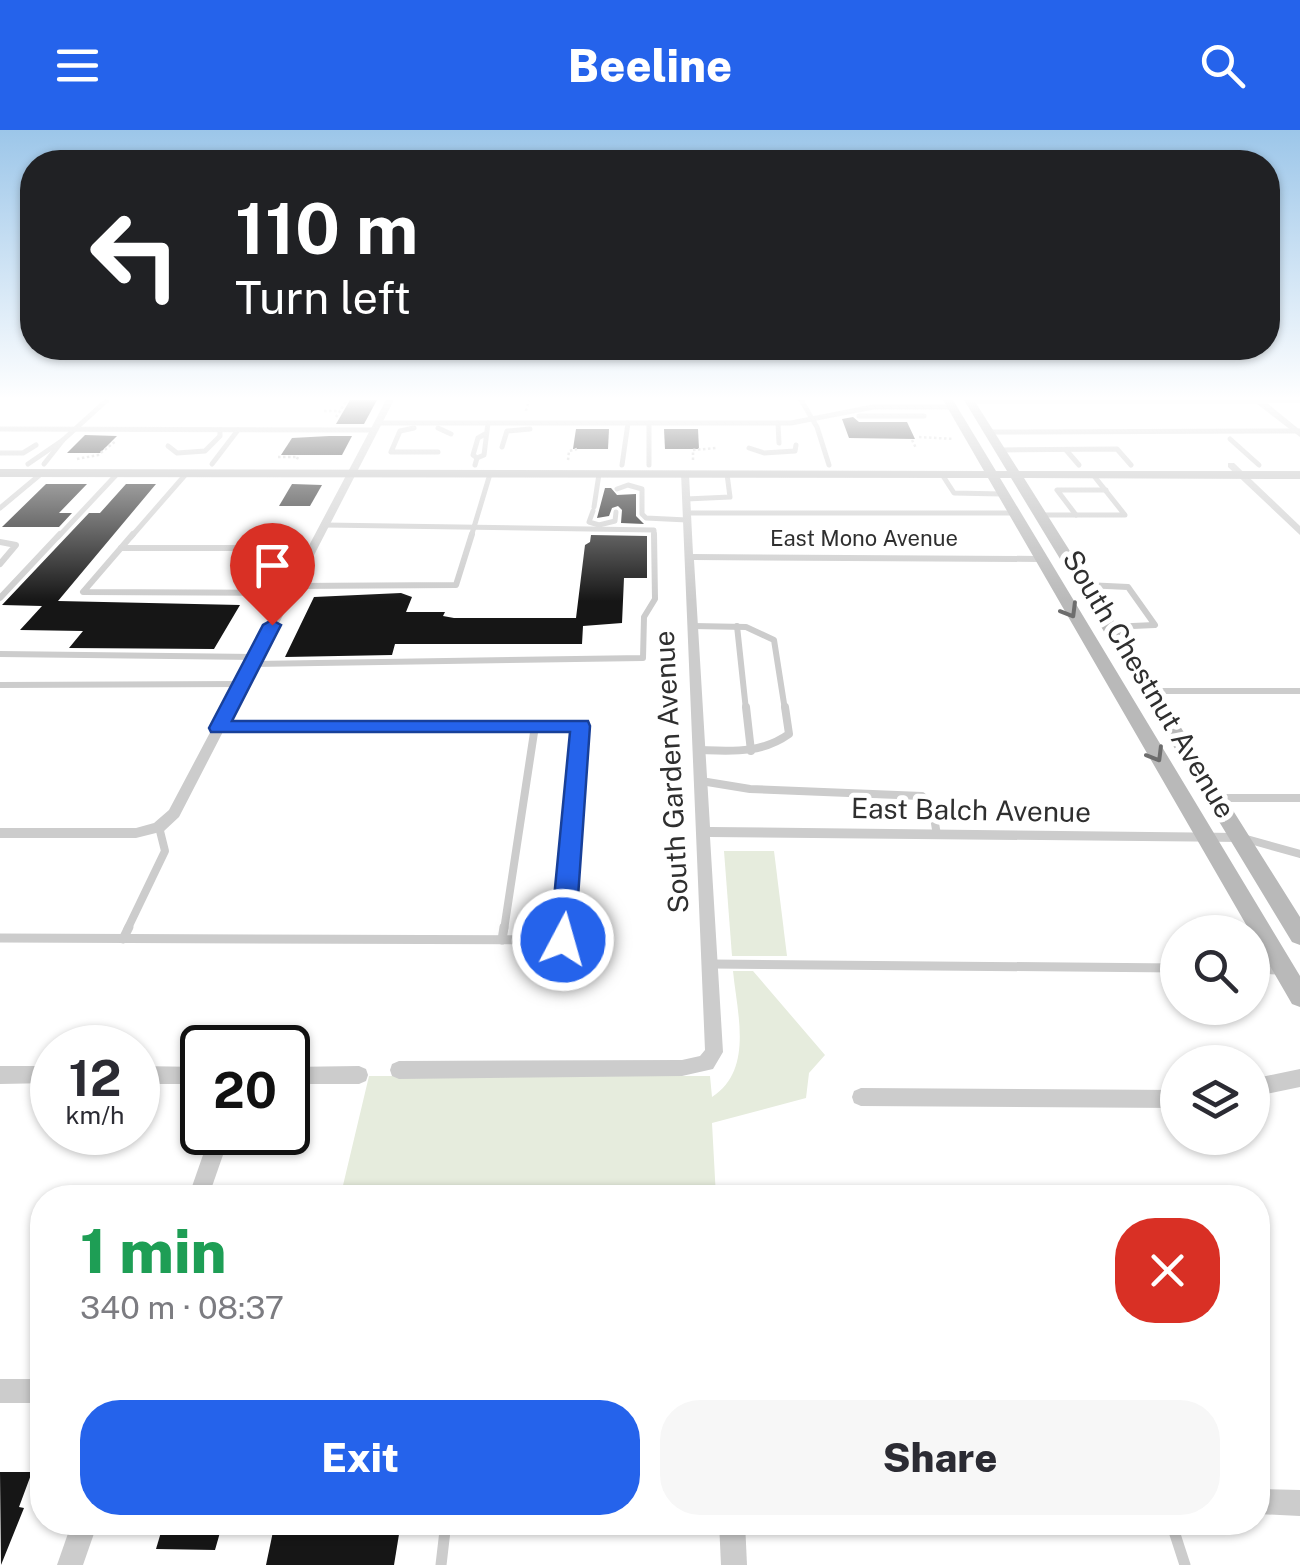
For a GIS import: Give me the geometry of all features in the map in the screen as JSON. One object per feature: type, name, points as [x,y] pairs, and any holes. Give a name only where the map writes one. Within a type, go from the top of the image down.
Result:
[{"type":"main road","points":[[39,467],[118,474],[186,474],[394,467]]},
{"type":"main road","points":[[0,473],[50,467]]},
{"type":"main road","points":[[317,467],[599,474],[773,467]]},
{"type":"main road","points":[[664,467],[727,474],[942,476],[989,471]]},
{"type":"main road","points":[[881,467],[1094,476],[1250,467]]},
{"type":"main road","name":"South Chestnut Avenue","points":[[987,467],[1300,997]]},
{"type":"main road","name":"South Chestnut Avenue","points":[[1011,467],[1238,838],[1290,905],[1300,936]]},
{"type":"main road","points":[[1013,471],[1057,467]]},
{"type":"main road","points":[[1172,467],[1300,475]]},
{"type":"main road","points":[[1107,673],[1136,672]]},
{"type":"street","points":[[0,832],[136,832],[160,828],[174,812],[355,467]]},
{"type":"street","name":"South Garden Avenue","points":[[399,1070],[682,1068],[706,1063],[714,1052],[686,511],[689,470]]},
{"type":"street","points":[[1236,470],[1300,532]]},
{"type":"street","name":"East Mono Avenue","points":[[689,557],[1039,559]]},
{"type":"street","name":"East Balch Avenue","points":[[704,832],[1238,838]]},
{"type":"street","points":[[0,1075],[30,1075]]},
{"type":"street","points":[[310,1076],[358,1075]]},
{"type":"street","points":[[1270,1084],[1300,1078]]},
{"type":"street","points":[[861,1097],[1160,1098]]},
{"type":"street","points":[[203,1185],[213,1155]]},
{"type":"street","points":[[0,1391],[30,1391]]},
{"type":"street","points":[[1270,1502],[1300,1502]]},
{"type":"street","points":[[70,1565],[80,1535]]},
{"type":"street","points":[[733,1535],[734,1565]]},
{"type":"lane","points":[[0,508],[43,468]]},
{"type":"lane","points":[[0,598],[118,474]]},
{"type":"lane","points":[[186,474],[83,592],[456,585],[490,474]]},
{"type":"lane","points":[[599,474],[589,522],[615,521],[616,512]]},
{"type":"lane","points":[[617,489],[628,485],[642,488],[642,514],[646,518],[730,497],[727,474]]},
{"type":"lane","points":[[942,476],[954,493],[1002,494]]},
{"type":"lane","points":[[1039,515],[1125,515],[1094,476]]},
{"type":"lane","points":[[1076,515],[1057,490],[1106,490]]},
{"type":"lane","points":[[686,511],[1013,512]]},
{"type":"lane","points":[[0,654],[442,664],[470,658],[643,658],[644,617],[655,599],[654,530],[325,526]]},
{"type":"lane","points":[[0,542],[16,545],[0,564]]},
{"type":"lane","points":[[120,548],[313,548]]},
{"type":"lane","points":[[1081,585],[1128,587],[1156,625],[1107,626]]},
{"type":"lane","points":[[693,626],[737,626],[766,632],[774,640],[788,734],[776,745],[751,751],[699,750]]},
{"type":"lane","points":[[737,626],[751,751]]},
{"type":"lane","points":[[0,685],[241,684]]},
{"type":"lane","points":[[1147,691],[1300,691]]},
{"type":"lane","points":[[502,940],[535,726]]},
{"type":"lane","points":[[0,938],[563,940],[580,726],[218,728]]},
{"type":"lane","points":[[701,781],[750,789],[922,796],[932,806],[937,835]]},
{"type":"lane","points":[[1214,798],[1300,798]]},
{"type":"lane","points":[[123,938],[165,852],[160,828]]},
{"type":"lane","points":[[1238,838],[1256,838],[1285,852],[1300,854]]},
{"type":"lane","points":[[711,964],[1160,968]]},
{"type":"lane","points":[[1270,970],[1283,970]]},
{"type":"lane","points":[[441,1565],[444,1535]]},
{"type":"lane","points":[[1175,1535],[1185,1565]]},
{"type":"green space","points":[[724,851],[774,851],[787,956],[732,956]]},
{"type":"green space","points":[[733,971],[753,971],[825,1055],[809,1073],[806,1098],[712,1123],[715,1185],[343,1185],[369,1076],[710,1076],[712,1097],[734,1072],[739,1022]]},
{"type":"building","points":[[46,484],[87,484],[59,513],[72,513],[59,527],[2,527]]},
{"type":"building","points":[[126,484],[156,484],[58,601],[240,605],[214,649],[69,648],[83,631],[20,630],[42,606],[2,605],[89,513],[100,513]]},
{"type":"building","points":[[292,484],[322,485],[310,506],[279,506]]},
{"type":"building","points":[[605,488],[611,488],[617,495],[636,494],[636,516],[644,524],[621,523],[622,510],[618,506],[612,508],[609,516],[597,518]]},
{"type":"building","points":[[591,535],[647,536],[647,578],[624,578],[622,623],[583,626],[582,644],[395,644],[392,655],[285,657],[314,597],[401,593],[412,597],[406,612],[445,612],[443,616],[454,618],[576,618],[585,545]]},
{"type":"building","points":[[0,1472],[30,1472],[19,1507],[24,1508],[1,1565]]},
{"type":"building","points":[[160,1535],[219,1535],[215,1550],[156,1549]]},
{"type":"building","points":[[272,1535],[399,1535],[394,1565],[266,1565]]},
{"type":"route","points":[[272,625],[218,728],[580,726],[563,940]]}]
